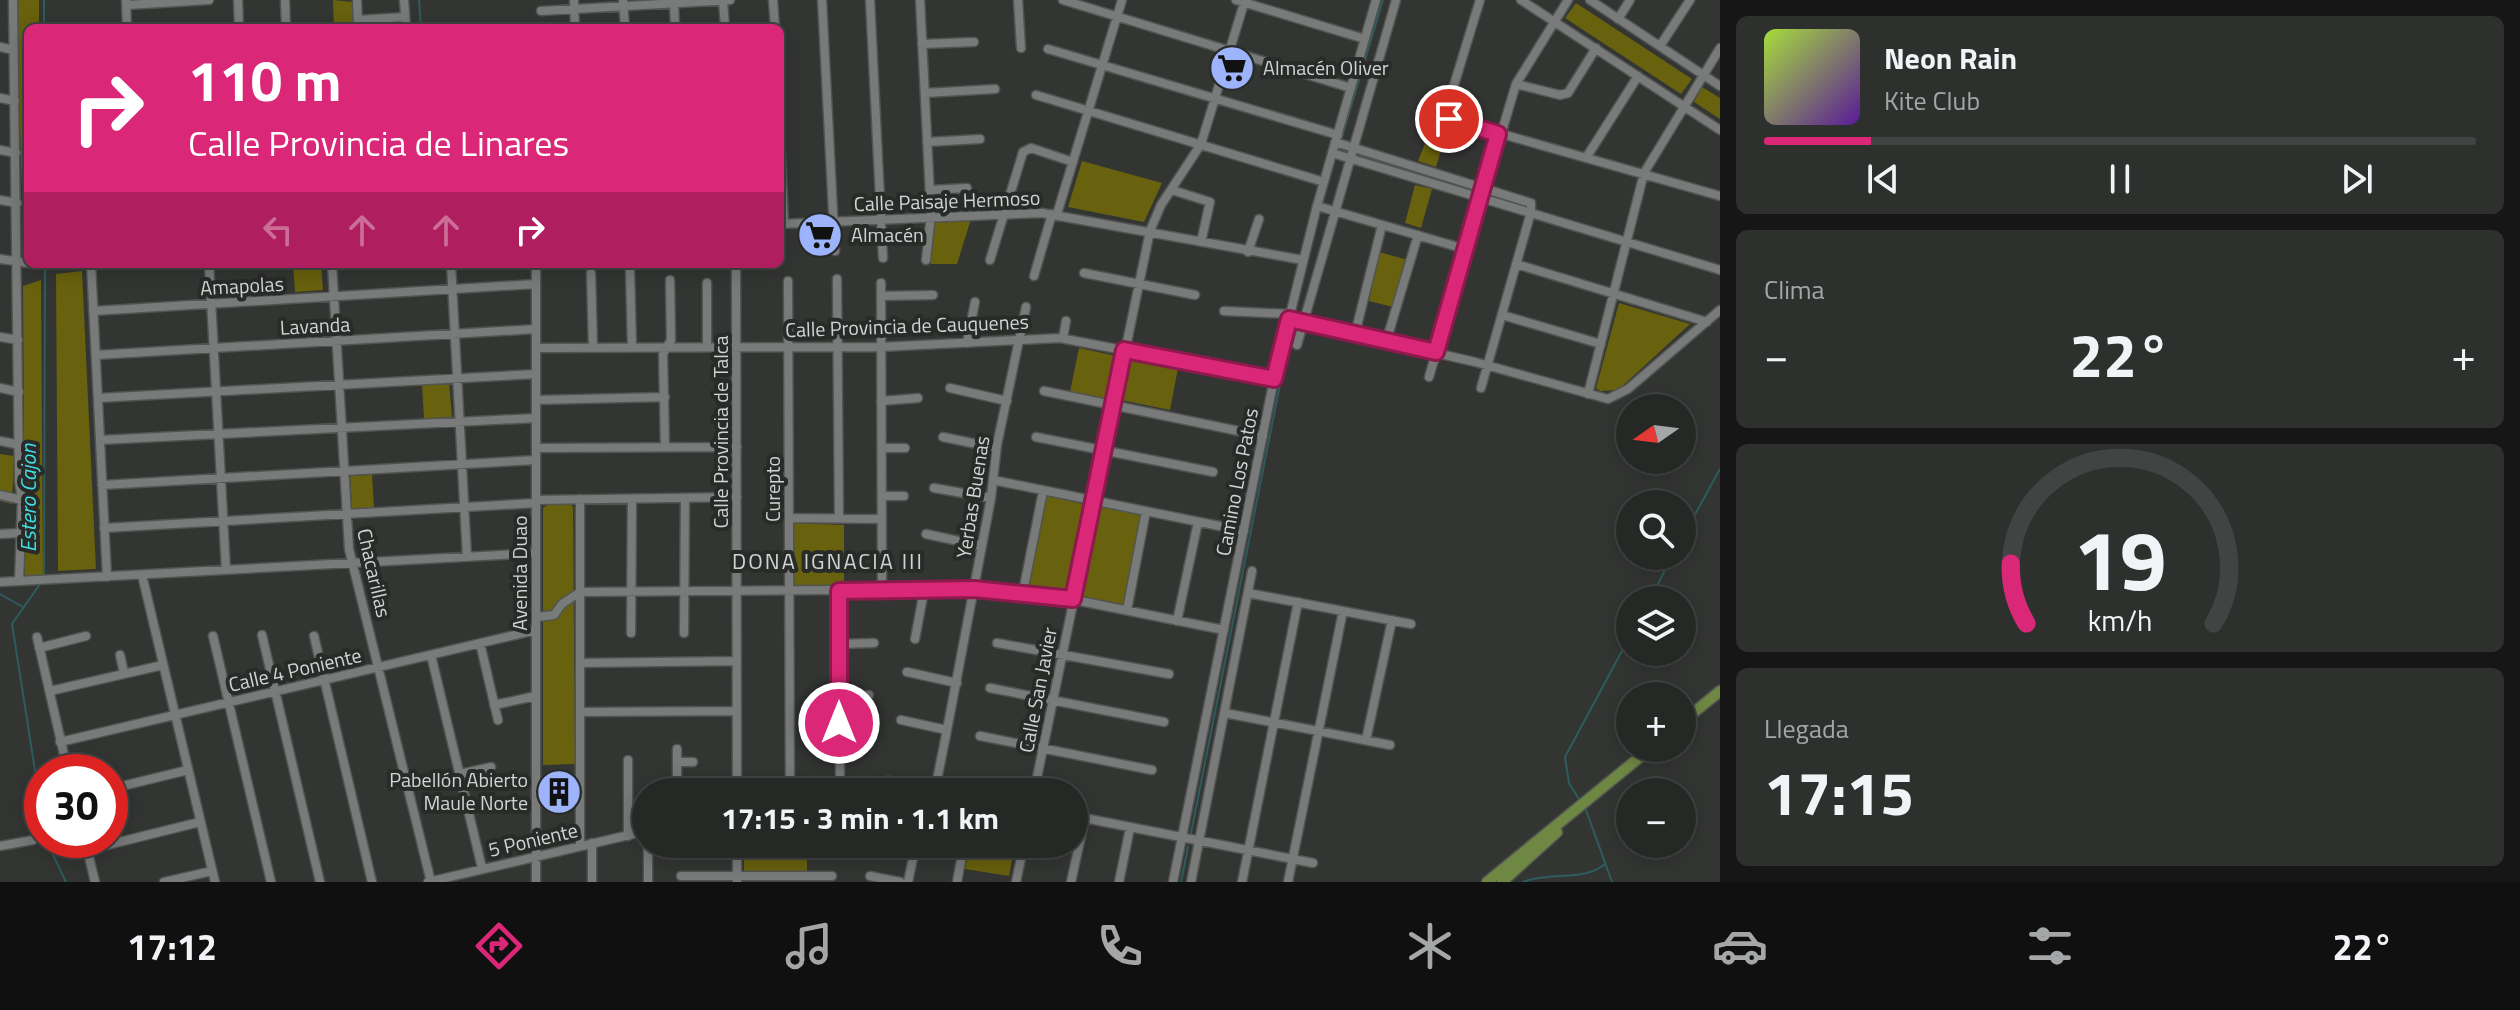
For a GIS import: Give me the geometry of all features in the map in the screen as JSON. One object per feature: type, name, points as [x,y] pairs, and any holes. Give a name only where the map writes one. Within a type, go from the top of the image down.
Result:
[{"type":"main road","points":[[1696,711],[1720,691]]},
{"type":"main road","points":[[1487,882],[1634,762]]},
{"type":"main road","points":[[1502,882],[1575,812]]},
{"type":"street","points":[[13,0],[22,500],[19,581]]},
{"type":"street","points":[[127,24],[126,3],[209,0]]},
{"type":"street","points":[[238,0],[239,24]]},
{"type":"street","points":[[285,0],[286,24]]},
{"type":"street","points":[[357,0],[358,24],[405,17]]},
{"type":"street","points":[[404,0],[406,24]]},
{"type":"street","points":[[723,0],[725,24]]},
{"type":"street","points":[[541,11],[574,4],[730,0]]},
{"type":"street","points":[[773,0],[775,24]]},
{"type":"street","points":[[822,0],[835,251]]},
{"type":"street","points":[[870,0],[883,258]]},
{"type":"street","points":[[920,0],[931,215],[926,260]]},
{"type":"street","points":[[1018,0],[1021,48]]},
{"type":"street","points":[[1063,0],[1351,88]]},
{"type":"street","points":[[1034,276],[1073,162],[1122,0]]},
{"type":"street","name":"Camino Los Patos","points":[[1173,882],[1274,379],[1317,206],[1376,0]]},
{"type":"street","points":[[1297,345],[1396,0]]},
{"type":"street","points":[[1480,0],[1447,108],[1449,119],[1720,196]]},
{"type":"street","points":[[1521,0],[1720,130]]},
{"type":"street","points":[[1429,377],[1498,134],[1516,84],[1568,0]]},
{"type":"street","points":[[1590,0],[1720,86]]},
{"type":"street","points":[[1618,19],[1630,0]]},
{"type":"street","points":[[1660,46],[1690,0]]},
{"type":"street","points":[[674,1],[675,24]]},
{"type":"street","points":[[1242,1],[1365,39]]},
{"type":"street","name":"Calle San Javier","points":[[1037,778],[1150,231],[1201,144],[1242,1]]},
{"type":"street","points":[[624,3],[625,24]]},
{"type":"street","points":[[574,4],[575,24]]},
{"type":"street","points":[[922,44],[974,42]]},
{"type":"street","points":[[0,47],[14,50]]},
{"type":"street","points":[[1516,84],[1560,95],[1568,93],[1596,48]]},
{"type":"street","points":[[1588,394],[1644,173],[1720,48]]},
{"type":"street","points":[[1048,49],[1215,98],[1482,193]]},
{"type":"street","points":[[1586,158],[1638,76]]},
{"type":"street","points":[[925,93],[995,89]]},
{"type":"street","points":[[1036,95],[1324,182]]},
{"type":"street","points":[[0,98],[15,101]]},
{"type":"street","points":[[927,142],[980,139]]},
{"type":"street","points":[[990,260],[1025,150],[1031,148],[1073,162]]},
{"type":"street","points":[[0,150],[16,153]]},
{"type":"street","points":[[1332,153],[1531,203],[1481,388]]},
{"type":"street","points":[[930,190],[967,188]]},
{"type":"street","points":[[1172,190],[1210,202],[1201,242]]},
{"type":"street","points":[[0,200],[17,203]]},
{"type":"street","points":[[1317,206],[1465,249]]},
{"type":"street","points":[[1531,212],[1720,270]]},
{"type":"street","name":"Calle Paisaje Hermoso","points":[[784,224],[931,215],[1054,214],[1303,260]]},
{"type":"street","points":[[1248,252],[1259,219]]},
{"type":"street","points":[[1355,334],[1382,225]]},
{"type":"street","points":[[1386,342],[1418,235]]},
{"type":"street","points":[[0,259],[24,263]]},
{"type":"street","points":[[1516,264],[1707,322]]},
{"type":"street","points":[[91,268],[107,577]]},
{"type":"street","points":[[209,268],[226,570]]},
{"type":"street","name":"Chacarillas","points":[[332,268],[349,549],[380,667],[429,882]]},
{"type":"street","points":[[451,268],[467,557]]},
{"type":"street","name":"Avenida Duao","points":[[536,268],[536,882]]},
{"type":"street","name":"Calle Provincia de Talca","points":[[736,268],[737,778]]},
{"type":"street","points":[[630,271],[632,347]]},
{"type":"street","points":[[591,273],[593,348]]},
{"type":"street","points":[[1084,273],[1138,281],[1195,295]]},
{"type":"street","points":[[837,279],[839,518]]},
{"type":"street","points":[[665,447],[663,354],[671,340],[670,280]]},
{"type":"street","name":"Curepto","points":[[788,281],[790,778]]},
{"type":"street","points":[[707,283],[707,347]]},
{"type":"street","points":[[881,283],[882,591]]},
{"type":"street","name":"Amapolas","points":[[93,311],[536,284]]},
{"type":"street","points":[[881,296],[933,295]]},
{"type":"street","points":[[967,343],[975,302]]},
{"type":"street","name":"Yerbas Buenas","points":[[934,778],[957,683],[991,498],[996,448],[1026,307]]},
{"type":"street","points":[[1224,311],[1290,316],[1303,322],[1436,352],[1608,399],[1618,396],[1720,310]]},
{"type":"street","points":[[1502,315],[1601,344]]},
{"type":"street","points":[[1063,338],[1066,321]]},
{"type":"street","name":"Lavanda","points":[[96,355],[536,329]]},
{"type":"street","points":[[0,337],[18,340]]},
{"type":"street","name":"Calle Provincia de Cauquenes","points":[[537,348],[881,347],[1063,338],[1274,379]]},
{"type":"street","points":[[98,398],[536,374]]},
{"type":"street","points":[[0,388],[19,392]]},
{"type":"street","points":[[950,388],[1007,401]]},
{"type":"street","points":[[1044,391],[1263,436]]},
{"type":"street","points":[[536,400],[665,397]]},
{"type":"street","points":[[881,401],[918,398]]},
{"type":"street","points":[[100,440],[536,418]]},
{"type":"street","points":[[943,437],[996,448]]},
{"type":"street","points":[[1036,437],[1213,472]]},
{"type":"street","points":[[0,441],[20,445]]},
{"type":"street","points":[[536,448],[737,447]]},
{"type":"street","points":[[882,448],[905,448]]},
{"type":"street","points":[[102,485],[536,460]]},
{"type":"street","points":[[993,480],[1244,531]]},
{"type":"street","points":[[934,488],[991,498]]},
{"type":"street","points":[[1023,592],[1043,491]]},
{"type":"street","points":[[0,495],[22,500]]},
{"type":"street","points":[[882,496],[904,496]]},
{"type":"street","points":[[104,528],[580,499],[737,497]]},
{"type":"street","points":[[580,499],[580,846]]},
{"type":"street","points":[[684,633],[685,499]]},
{"type":"street","points":[[631,633],[632,500]]},
{"type":"street","points":[[1127,610],[1146,511]]},
{"type":"street","points":[[789,518],[882,519]]},
{"type":"street","points":[[1177,621],[1198,522]]},
{"type":"street","points":[[0,534],[19,533]]},
{"type":"street","points":[[926,534],[982,546]]},
{"type":"street","points":[[0,582],[536,553]]},
{"type":"street","name":"Camino Los Patos","points":[[1191,882],[1252,571]]},
{"type":"street","points":[[142,575],[215,882]]},
{"type":"street","points":[[536,617],[554,615],[562,604],[580,592],[974,589],[1073,599],[1224,630]]},
{"type":"street","points":[[839,591],[839,751],[843,778]]},
{"type":"street","points":[[915,639],[924,591]]},
{"type":"street","points":[[1248,593],[1411,624]]},
{"type":"street","points":[[1242,882],[1298,602]]},
{"type":"street","points":[[1288,882],[1343,611]]},
{"type":"street","points":[[1366,740],[1392,620]]},
{"type":"street","name":"Calle 4 Poniente","points":[[60,742],[536,630]]},
{"type":"street","points":[[262,635],[320,882]]},
{"type":"street","points":[[39,648],[86,636]]},
{"type":"street","points":[[213,636],[271,882]]},
{"type":"street","points":[[314,636],[372,882]]},
{"type":"street","points":[[37,637],[63,754]]},
{"type":"street","points":[[480,643],[498,720]]},
{"type":"street","points":[[839,644],[874,643]]},
{"type":"street","points":[[997,643],[1169,674]]},
{"type":"street","points":[[120,655],[124,673]]},
{"type":"street","points":[[431,655],[482,868]]},
{"type":"street","points":[[580,663],[737,661]]},
{"type":"street","points":[[50,691],[163,665]]},
{"type":"street","points":[[907,672],[957,683]]},
{"type":"street","points":[[990,688],[1164,722]]},
{"type":"street","points":[[839,696],[869,695]]},
{"type":"street","points":[[494,705],[536,696]]},
{"type":"street","points":[[580,712],[737,711]]},
{"type":"street","points":[[1225,713],[1390,745]]},
{"type":"street","points":[[901,720],[947,730]]},
{"type":"street","points":[[980,736],[1152,770]]},
{"type":"street","points":[[677,749],[677,778]]},
{"type":"street","points":[[839,751],[861,750]]},
{"type":"street","points":[[628,760],[628,836]]},
{"type":"street","points":[[677,762],[693,762]]},
{"type":"street","points":[[460,774],[491,767]]},
{"type":"street","points":[[128,785],[188,770]]},
{"type":"street","points":[[1088,819],[1313,863]]},
{"type":"street","points":[[128,837],[200,822]]},
{"type":"street","points":[[1119,882],[1130,828]]},
{"type":"street","name":"5 Poniente","points":[[429,882],[632,835]]},
{"type":"street","points":[[0,846],[24,842]]},
{"type":"street","points":[[592,843],[592,882]]},
{"type":"street","points":[[89,858],[95,882]]},
{"type":"street","points":[[648,858],[648,882]]},
{"type":"street","points":[[737,858],[737,879]]},
{"type":"street","points":[[908,882],[913,858]]},
{"type":"street","points":[[957,882],[961,858]]},
{"type":"street","points":[[1016,882],[1021,858]]},
{"type":"street","points":[[1071,882],[1076,858]]},
{"type":"street","points":[[164,882],[212,871]]},
{"type":"street","points":[[681,876],[737,879],[832,876]]},
{"type":"street","points":[[870,876],[900,882]]},
{"type":"shaded area","points":[[16,0],[39,0],[39,24],[24,24],[24,252]]},
{"type":"shaded area","points":[[333,0],[354,2],[354,24],[334,24]]},
{"type":"shaded area","points":[[1576,3],[1692,79],[1681,94],[1565,18]]},
{"type":"shaded area","points":[[1702,87],[1720,98],[1720,119],[1694,102]]},
{"type":"shaded area","points":[[1435,119],[1449,124],[1436,167],[1418,161]]},
{"type":"shaded area","points":[[1082,161],[1162,183],[1144,222],[1068,207]]},
{"type":"shaded area","points":[[1415,185],[1432,189],[1421,228],[1405,223]]},
{"type":"shaded area","points":[[971,219],[957,264],[931,264],[931,220]]},
{"type":"shaded area","points":[[1379,252],[1408,260],[1393,307],[1369,301]]},
{"type":"shaded area","points":[[293,268],[321,268],[323,290],[295,292]]},
{"type":"shaded area","points":[[82,271],[96,569],[58,571],[56,274]]},
{"type":"shaded area","points":[[41,280],[43,575],[25,577],[23,286]]},
{"type":"shaded area","points":[[1619,303],[1690,324],[1618,390],[1600,391],[1596,388]]},
{"type":"shaded area","points":[[1079,348],[1116,356],[1107,400],[1070,392]]},
{"type":"shaded area","points":[[1130,357],[1178,368],[1170,410],[1121,400]]},
{"type":"shaded area","points":[[449,382],[452,417],[424,419],[422,384]]},
{"type":"shaded area","points":[[0,454],[14,456],[12,504],[0,501]]},
{"type":"shaded area","points":[[372,475],[374,508],[352,509],[350,476]]},
{"type":"shaded area","points":[[1047,496],[1083,504],[1065,592],[1029,585]]},
{"type":"shaded area","points":[[550,503],[569,503],[573,507],[575,764],[543,765],[543,508]]},
{"type":"shaded area","points":[[1099,505],[1142,513],[1124,606],[1080,597]]},
{"type":"shaded area","points":[[792,523],[844,525],[844,588],[792,588]]},
{"type":"shaded area","points":[[744,858],[807,858],[807,873],[744,872]]},
{"type":"shaded area","points":[[967,858],[1012,858],[1009,876],[965,869]]},
{"type":"waterway","name":"Estero Cajon","points":[[44,0],[44,24]]},
{"type":"waterway","points":[[419,0],[421,24]]},
{"type":"waterway","points":[[1341,140],[1383,0]]},
{"type":"waterway","name":"Estero Cajon","points":[[44,575],[45,268]]},
{"type":"waterway","points":[[1191,833],[1291,329]]},
{"type":"waterway","points":[[1696,513],[1720,469]]},
{"type":"waterway","points":[[1657,586],[1665,570]]},
{"type":"waterway","name":"Estero Cajon","points":[[32,754],[12,624],[40,584]]},
{"type":"waterway","points":[[0,594],[23,607]]},
{"type":"waterway","points":[[1579,799],[1569,783],[1565,757],[1616,662]]},
{"type":"waterway","points":[[1586,810],[1612,882]]},
{"type":"waterway","points":[[1181,882],[1188,847]]},
{"type":"waterway","name":"Estero Cajon","points":[[55,858],[66,882]]},
{"type":"waterway","points":[[1523,882],[1587,873],[1605,864]]},
{"type":"place","name":"Almacén Oliver","points":[[1232,68]]},
{"type":"place","name":"Almacén","points":[[820,235]]},
{"type":"place","name":"Pabellón Abierto Maule Norte","points":[[559,792]]},
{"type":"district","name":"DONA IGNACIA III","points":[[828,561]]},
{"type":"route","points":[[839,723],[839,591],[974,589],[1073,599],[1124,350],[1274,379],[1289,319],[1436,352],[1498,134],[1449,119]]}]
